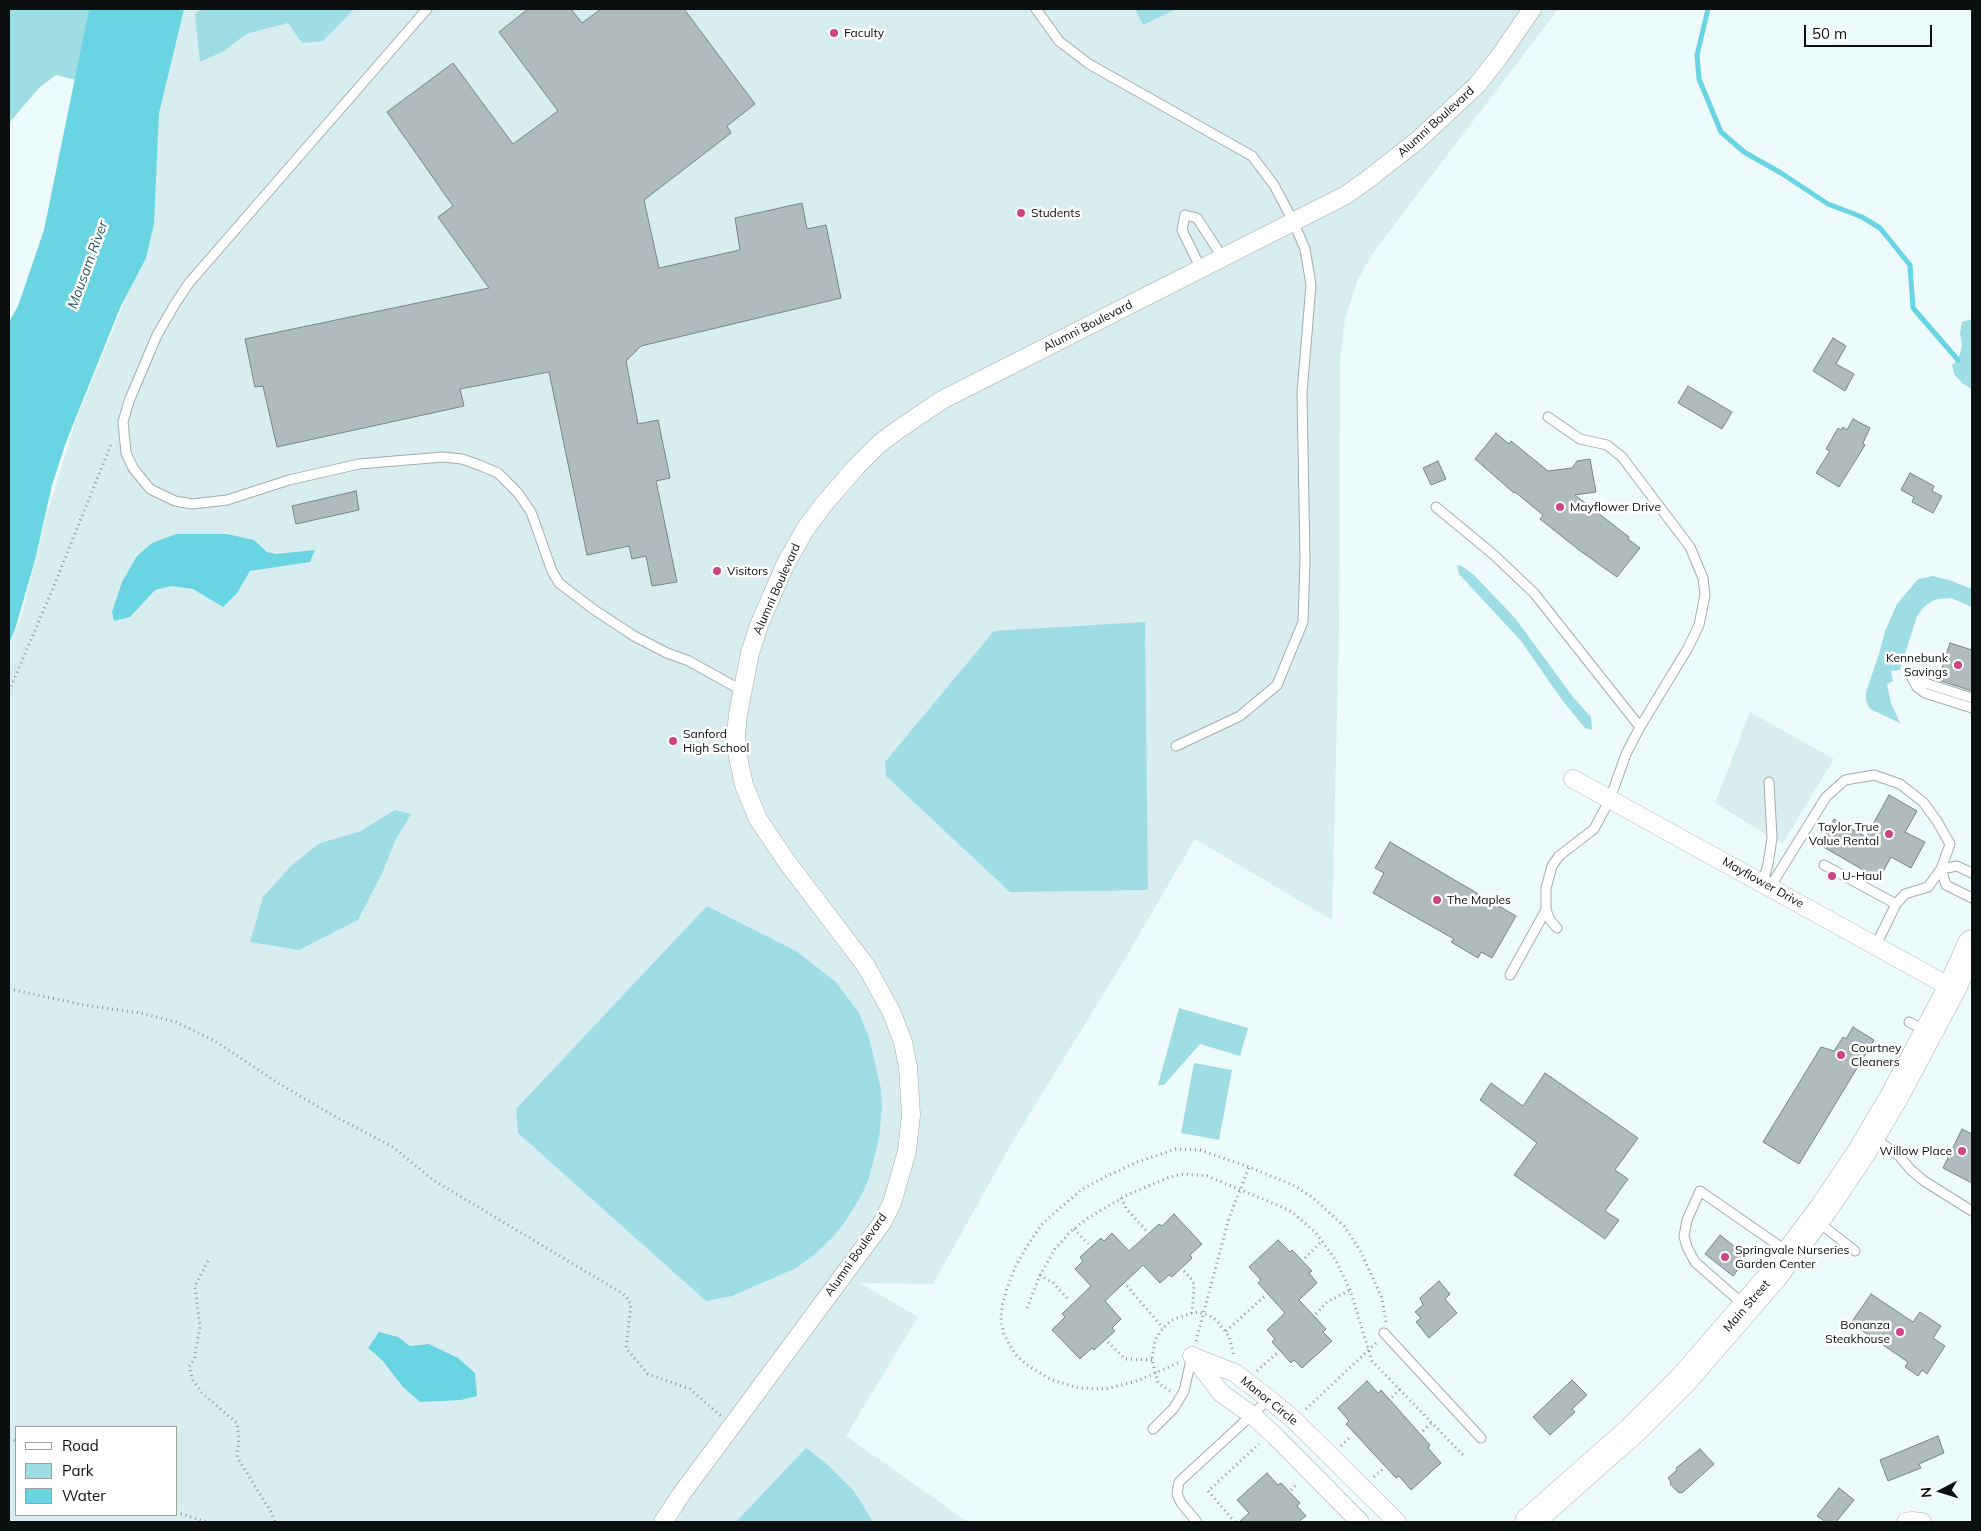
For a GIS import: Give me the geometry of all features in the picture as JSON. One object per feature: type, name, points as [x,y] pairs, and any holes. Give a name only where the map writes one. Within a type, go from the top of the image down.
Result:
[{"type":"highway","name":"Main Street","points":[[1529,1522],[1634,1430],[1684,1379],[1790,1254],[1871,1136],[1919,1028],[1958,981],[1972,944]]},
{"type":"street","name":"Alumni Boulevard","points":[[663,1522],[882,1223],[892,1202],[907,1151],[911,1115],[908,1067],[903,1042],[866,966],[787,862],[758,819],[744,785],[737,752],[736,735],[741,690],[759,625],[791,554],[806,528],[824,504],[856,467],[880,443],[898,429],[966,387],[1346,195],[1417,142],[1477,85],[1532,9]]},
{"type":"street","name":"Mayflower Drive","points":[[1573,779],[1876,945],[1958,981]]},
{"type":"street","name":"Manor Circle","points":[[1192,1356],[1235,1373],[1269,1399],[1294,1420],[1397,1522]]},
{"type":"street","name":"Manor Circle","points":[[1192,1356],[1221,1393],[1252,1415],[1276,1437],[1360,1522]]},
{"type":"street","points":[[1906,1522],[1922,1522]]},
{"type":"lane","points":[[426,9],[189,283],[175,304],[157,336],[129,401],[123,422],[126,452],[133,468],[150,489],[175,501],[192,504],[233,498],[289,480],[359,464],[443,457],[462,459],[479,465],[498,473],[518,493],[531,512],[552,572],[559,583],[593,609],[634,636],[667,654],[690,661],[741,690]]},
{"type":"lane","points":[[1036,9],[1060,41],[1090,64],[1252,156],[1274,185],[1305,249],[1311,284],[1302,393],[1305,559],[1303,622],[1276,685],[1240,716],[1176,746]]},
{"type":"lane","points":[[1201,269],[1182,230],[1185,215],[1197,218],[1223,258]]},
{"type":"lane","points":[[1548,418],[1580,439],[1607,445],[1622,458],[1690,547],[1703,578],[1705,596],[1699,625],[1684,656],[1640,727],[1626,754],[1610,799],[1594,829],[1559,856],[1552,866],[1546,888],[1546,910],[1550,920],[1557,928]]},
{"type":"lane","points":[[1436,507],[1494,555],[1534,593],[1640,727]]},
{"type":"lane","points":[[1972,698],[1919,681],[1911,676],[1917,687],[1925,693],[1972,708]]},
{"type":"lane","points":[[1766,885],[1826,797],[1845,780],[1874,775],[1900,784],[1923,802],[1937,821],[1950,844],[1941,870],[1928,887],[1905,894],[1896,904],[1876,945]]},
{"type":"lane","points":[[1766,885],[1772,838],[1768,782]]},
{"type":"lane","points":[[1824,865],[1896,904]]},
{"type":"lane","points":[[1941,870],[1957,866],[1972,873]]},
{"type":"lane","points":[[1941,870],[1946,885],[1972,898]]},
{"type":"lane","points":[[1510,975],[1546,910]]},
{"type":"lane","points":[[1871,1136],[1899,1156],[1924,1181],[1972,1211]]},
{"type":"lane","points":[[1746,1307],[1695,1262],[1687,1247],[1684,1236],[1687,1220],[1700,1191],[1790,1254]]},
{"type":"lane","points":[[1815,1219],[1855,1251]]},
{"type":"lane","points":[[1384,1333],[1481,1438]]},
{"type":"lane","points":[[1153,1429],[1174,1408],[1184,1391],[1192,1356]]},
{"type":"lane","points":[[1197,1522],[1180,1503],[1177,1494],[1179,1482],[1269,1399]]},
{"type":"path","points":[[9,690],[51,593],[114,437]]},
{"type":"path","points":[[9,989],[84,1005],[140,1013],[176,1022],[215,1041],[278,1083],[336,1117],[393,1147],[433,1180],[625,1295],[631,1304],[626,1348],[648,1374],[690,1388],[732,1426]]},
{"type":"path","points":[[1249,1167],[1229,1218],[1192,1356],[1137,1381],[1106,1389],[1079,1388],[1052,1380],[1027,1365],[1016,1355],[1009,1344],[1001,1321],[1006,1288],[1029,1242],[1043,1223],[1081,1190],[1136,1162],[1176,1149],[1200,1150],[1249,1167],[1293,1185],[1312,1197],[1344,1226],[1360,1250],[1382,1298],[1386,1316],[1384,1333],[1368,1351],[1294,1420]]},
{"type":"path","points":[[1027,1308],[1040,1275],[1055,1248],[1088,1218],[1121,1198],[1176,1175],[1207,1176],[1292,1212],[1322,1241],[1338,1265],[1350,1290],[1372,1361],[1464,1456]]},
{"type":"path","points":[[1121,1198],[1127,1210],[1146,1230]]},
{"type":"path","points":[[1074,1229],[1088,1244]]},
{"type":"path","points":[[1305,1258],[1322,1241]]},
{"type":"path","points":[[208,1261],[195,1286],[200,1327],[194,1360],[190,1368],[193,1380],[202,1392],[237,1423],[239,1439],[237,1457],[271,1512],[275,1522]]},
{"type":"path","points":[[1184,1271],[1193,1281],[1192,1313]]},
{"type":"path","points":[[1040,1275],[1053,1283],[1070,1301]]},
{"type":"path","points":[[1126,1286],[1163,1328]]},
{"type":"path","points":[[1316,1314],[1327,1302],[1350,1290]]},
{"type":"path","points":[[1226,1331],[1266,1295]]},
{"type":"path","points":[[1108,1342],[1125,1359],[1152,1360]]},
{"type":"path","points":[[1253,1375],[1277,1352]]},
{"type":"path","points":[[1392,1398],[1400,1389]]},
{"type":"path","points":[[1423,1431],[1431,1423]]},
{"type":"path","points":[[1338,1449],[1351,1436]]},
{"type":"path","points":[[1235,1522],[1208,1491],[1264,1440]]},
{"type":"path","points":[[178,1513],[206,1522]]},
{"type":"shaded area","name":"Sanford High School","points":[[179,9],[1558,9],[1374,252],[1358,279],[1345,319],[1340,360],[1339,633],[1332,920],[1195,839],[1122,964],[1013,1141],[933,1284],[860,1283],[918,1317],[846,1436],[968,1522],[9,1522],[9,644],[21,618],[47,514],[75,423],[144,254],[154,220],[157,91]]},
{"type":"shaded area","points":[[1750,712],[1834,759],[1782,844],[1715,803]]},
{"type":"green space","points":[[9,9],[89,9],[76,80],[56,75],[39,88],[9,123]]},
{"type":"green space","points":[[201,9],[354,9],[323,41],[302,43],[288,23],[246,34],[224,51],[200,62],[195,14]]},
{"type":"green space","points":[[1135,9],[1176,9],[1143,25]]},
{"type":"green space","points":[[1972,319],[1972,389],[1963,384],[1954,374],[1952,365],[1958,360],[1962,346],[1960,333],[1962,322]]},
{"type":"green space","points":[[1460,565],[1473,574],[1515,618],[1573,697],[1591,717],[1592,730],[1585,728],[1562,700],[1521,641],[1459,574],[1457,566]]},
{"type":"green space","points":[[1933,576],[1972,589],[1972,607],[1951,598],[1939,599],[1932,601],[1924,607],[1917,616],[1900,670],[1891,671],[1893,681],[1887,684],[1891,703],[1900,723],[1870,709],[1866,701],[1866,692],[1885,631],[1897,604],[1918,579]]},
{"type":"green space","points":[[1145,622],[1148,890],[1010,892],[886,776],[885,762],[994,631]]},
{"type":"green space","points":[[395,810],[411,814],[395,841],[383,871],[358,920],[299,950],[250,942],[263,897],[292,865],[320,843],[359,832]]},
{"type":"green space","points":[[707,906],[796,951],[836,982],[859,1013],[869,1037],[881,1089],[882,1108],[879,1139],[869,1178],[847,1219],[834,1236],[813,1256],[796,1268],[732,1296],[706,1301],[518,1133],[516,1109]]},
{"type":"green space","points":[[1179,1008],[1248,1028],[1240,1056],[1200,1044],[1164,1085],[1158,1085]]},
{"type":"green space","points":[[1194,1063],[1232,1070],[1219,1140],[1181,1133]]},
{"type":"green space","points":[[806,1448],[827,1464],[854,1491],[873,1522],[736,1522]]},
{"type":"water","name":"Mousam River","points":[[89,9],[184,9],[159,113],[154,224],[146,258],[120,308],[66,442],[52,485],[35,560],[9,644],[9,322],[18,306],[44,230]]},
{"type":"water","points":[[176,534],[227,534],[254,540],[267,552],[276,554],[315,550],[310,562],[250,571],[237,593],[223,607],[193,589],[171,586],[155,590],[130,617],[114,621],[112,612],[122,582],[137,556],[152,543]]},
{"type":"water","points":[[379,1332],[398,1337],[410,1346],[429,1344],[458,1358],[475,1373],[477,1396],[461,1400],[420,1402],[403,1387],[382,1360],[368,1348]]},
{"type":"building","points":[[528,9],[571,9],[582,23],[601,9],[684,9],[755,104],[727,126],[731,133],[644,200],[659,268],[740,250],[735,218],[802,203],[807,229],[826,225],[841,298],[641,346],[626,361],[638,424],[658,420],[670,478],[656,481],[677,582],[652,586],[646,556],[632,559],[629,546],[587,555],[549,372],[460,389],[464,406],[277,447],[263,386],[255,387],[245,339],[489,288],[438,217],[453,206],[387,112],[453,63],[513,144],[558,111],[499,32]]},
{"type":"building","points":[[1833,338],[1846,346],[1836,364],[1854,374],[1845,391],[1813,371]]},
{"type":"building","points":[[1688,386],[1732,412],[1722,429],[1678,403]]},
{"type":"building","points":[[1853,419],[1870,428],[1863,443],[1865,445],[1839,487],[1816,473],[1830,451],[1826,449],[1838,428],[1841,430],[1843,427],[1847,430]]},
{"type":"building","name":"Mayflower Drive","points":[[1496,433],[1509,444],[1511,441],[1548,471],[1572,468],[1577,461],[1590,459],[1596,492],[1575,495],[1629,537],[1628,539],[1640,548],[1617,577],[1540,519],[1543,515],[1475,459]]},
{"type":"building","points":[[1438,461],[1446,479],[1431,485],[1423,468]]},
{"type":"building","points":[[1910,473],[1934,486],[1932,491],[1942,496],[1933,513],[1912,502],[1914,497],[1901,490]]},
{"type":"building","points":[[356,491],[359,510],[296,524],[292,506]]},
{"type":"building","name":"Kennebunk Savings","points":[[1950,643],[1972,650],[1972,691],[1938,680]]},
{"type":"building","name":"Taylor True Value Rental","points":[[1889,795],[1917,811],[1905,832],[1925,842],[1911,868],[1891,857],[1879,879],[1820,845],[1834,819],[1866,837]]},
{"type":"building","name":"The Maples","points":[[1390,842],[1516,916],[1492,958],[1481,952],[1478,958],[1451,942],[1454,939],[1373,893],[1384,873],[1375,868]]},
{"type":"building","points":[[1853,1027],[1874,1040],[1799,1164],[1763,1142],[1821,1047],[1834,1051],[1843,1037],[1846,1039]]},
{"type":"building","points":[[1545,1073],[1638,1138],[1615,1170],[1628,1179],[1605,1211],[1619,1220],[1605,1239],[1514,1175],[1537,1143],[1480,1100],[1491,1083],[1523,1106]]},
{"type":"building","name":"Willow Place","points":[[1962,1129],[1972,1134],[1972,1183],[1943,1168]]},
{"type":"building","points":[[1174,1214],[1202,1244],[1190,1255],[1192,1258],[1172,1277],[1169,1275],[1160,1283],[1143,1265],[1105,1301],[1121,1319],[1112,1328],[1115,1331],[1094,1350],[1092,1348],[1080,1359],[1052,1330],[1065,1317],[1062,1314],[1091,1286],[1075,1269],[1083,1261],[1080,1257],[1101,1238],[1104,1241],[1112,1233],[1129,1251],[1159,1224],[1162,1226]]},
{"type":"building","name":"Springvale Nurseries Garden Center","points":[[1720,1235],[1744,1254],[1740,1259],[1744,1262],[1733,1276],[1705,1254]]},
{"type":"building","points":[[1278,1240],[1290,1252],[1292,1250],[1312,1271],[1309,1273],[1317,1283],[1299,1300],[1326,1329],[1323,1332],[1332,1341],[1302,1368],[1294,1360],[1291,1363],[1272,1342],[1275,1339],[1267,1330],[1285,1313],[1258,1283],[1261,1280],[1249,1267]]},
{"type":"building","points":[[1439,1281],[1450,1294],[1445,1299],[1457,1313],[1429,1338],[1416,1322],[1421,1318],[1415,1312],[1423,1305],[1420,1298]]},
{"type":"building","name":"Bonanza Steakhouse","points":[[1871,1294],[1913,1322],[1920,1312],[1941,1326],[1933,1338],[1945,1346],[1927,1374],[1922,1370],[1918,1376],[1905,1367],[1908,1362],[1851,1323]]},
{"type":"building","points":[[1572,1380],[1587,1395],[1572,1409],[1575,1412],[1550,1435],[1533,1417]]},
{"type":"building","points":[[1367,1381],[1378,1393],[1381,1390],[1430,1445],[1428,1448],[1441,1463],[1411,1490],[1399,1476],[1396,1478],[1346,1424],[1349,1421],[1338,1408]]},
{"type":"building","points":[[1938,1436],[1944,1453],[1919,1464],[1921,1468],[1888,1481],[1880,1460]]},
{"type":"building","points":[[1700,1449],[1714,1464],[1682,1493],[1679,1493],[1670,1484],[1671,1482],[1668,1478],[1677,1470],[1676,1468]]},
{"type":"building","points":[[1267,1473],[1278,1485],[1281,1483],[1300,1503],[1297,1506],[1306,1516],[1298,1522],[1239,1522],[1249,1513],[1237,1500]]},
{"type":"building","points":[[1839,1488],[1854,1500],[1836,1522],[1826,1522],[1817,1516]]},
{"type":"waterway","points":[[1708,9],[1697,55],[1699,79],[1721,132],[1744,152],[1781,173],[1828,204],[1862,217],[1880,228],[1910,265],[1913,308],[1958,360]]},
{"type":"place","name":"Faculty","points":[[834,33]]},
{"type":"place","name":"Students","points":[[1021,213]]},
{"type":"place","name":"Mayflower Drive","points":[[1560,507]]},
{"type":"place","name":"Visitors","points":[[717,571]]},
{"type":"place","name":"Kennebunk Savings","points":[[1958,665]]},
{"type":"place","name":"Sanford High School","points":[[673,741]]},
{"type":"place","name":"Taylor True Value Rental","points":[[1889,834]]},
{"type":"place","name":"U-Haul","points":[[1832,876]]},
{"type":"place","name":"The Maples","points":[[1437,900]]},
{"type":"place","name":"Courtney Cleaners","points":[[1841,1055]]},
{"type":"place","name":"Willow Place","points":[[1962,1151]]},
{"type":"place","name":"Springvale Nurseries Garden Center","points":[[1725,1257]]},
{"type":"place","name":"Bonanza Steakhouse","points":[[1900,1332]]}]
